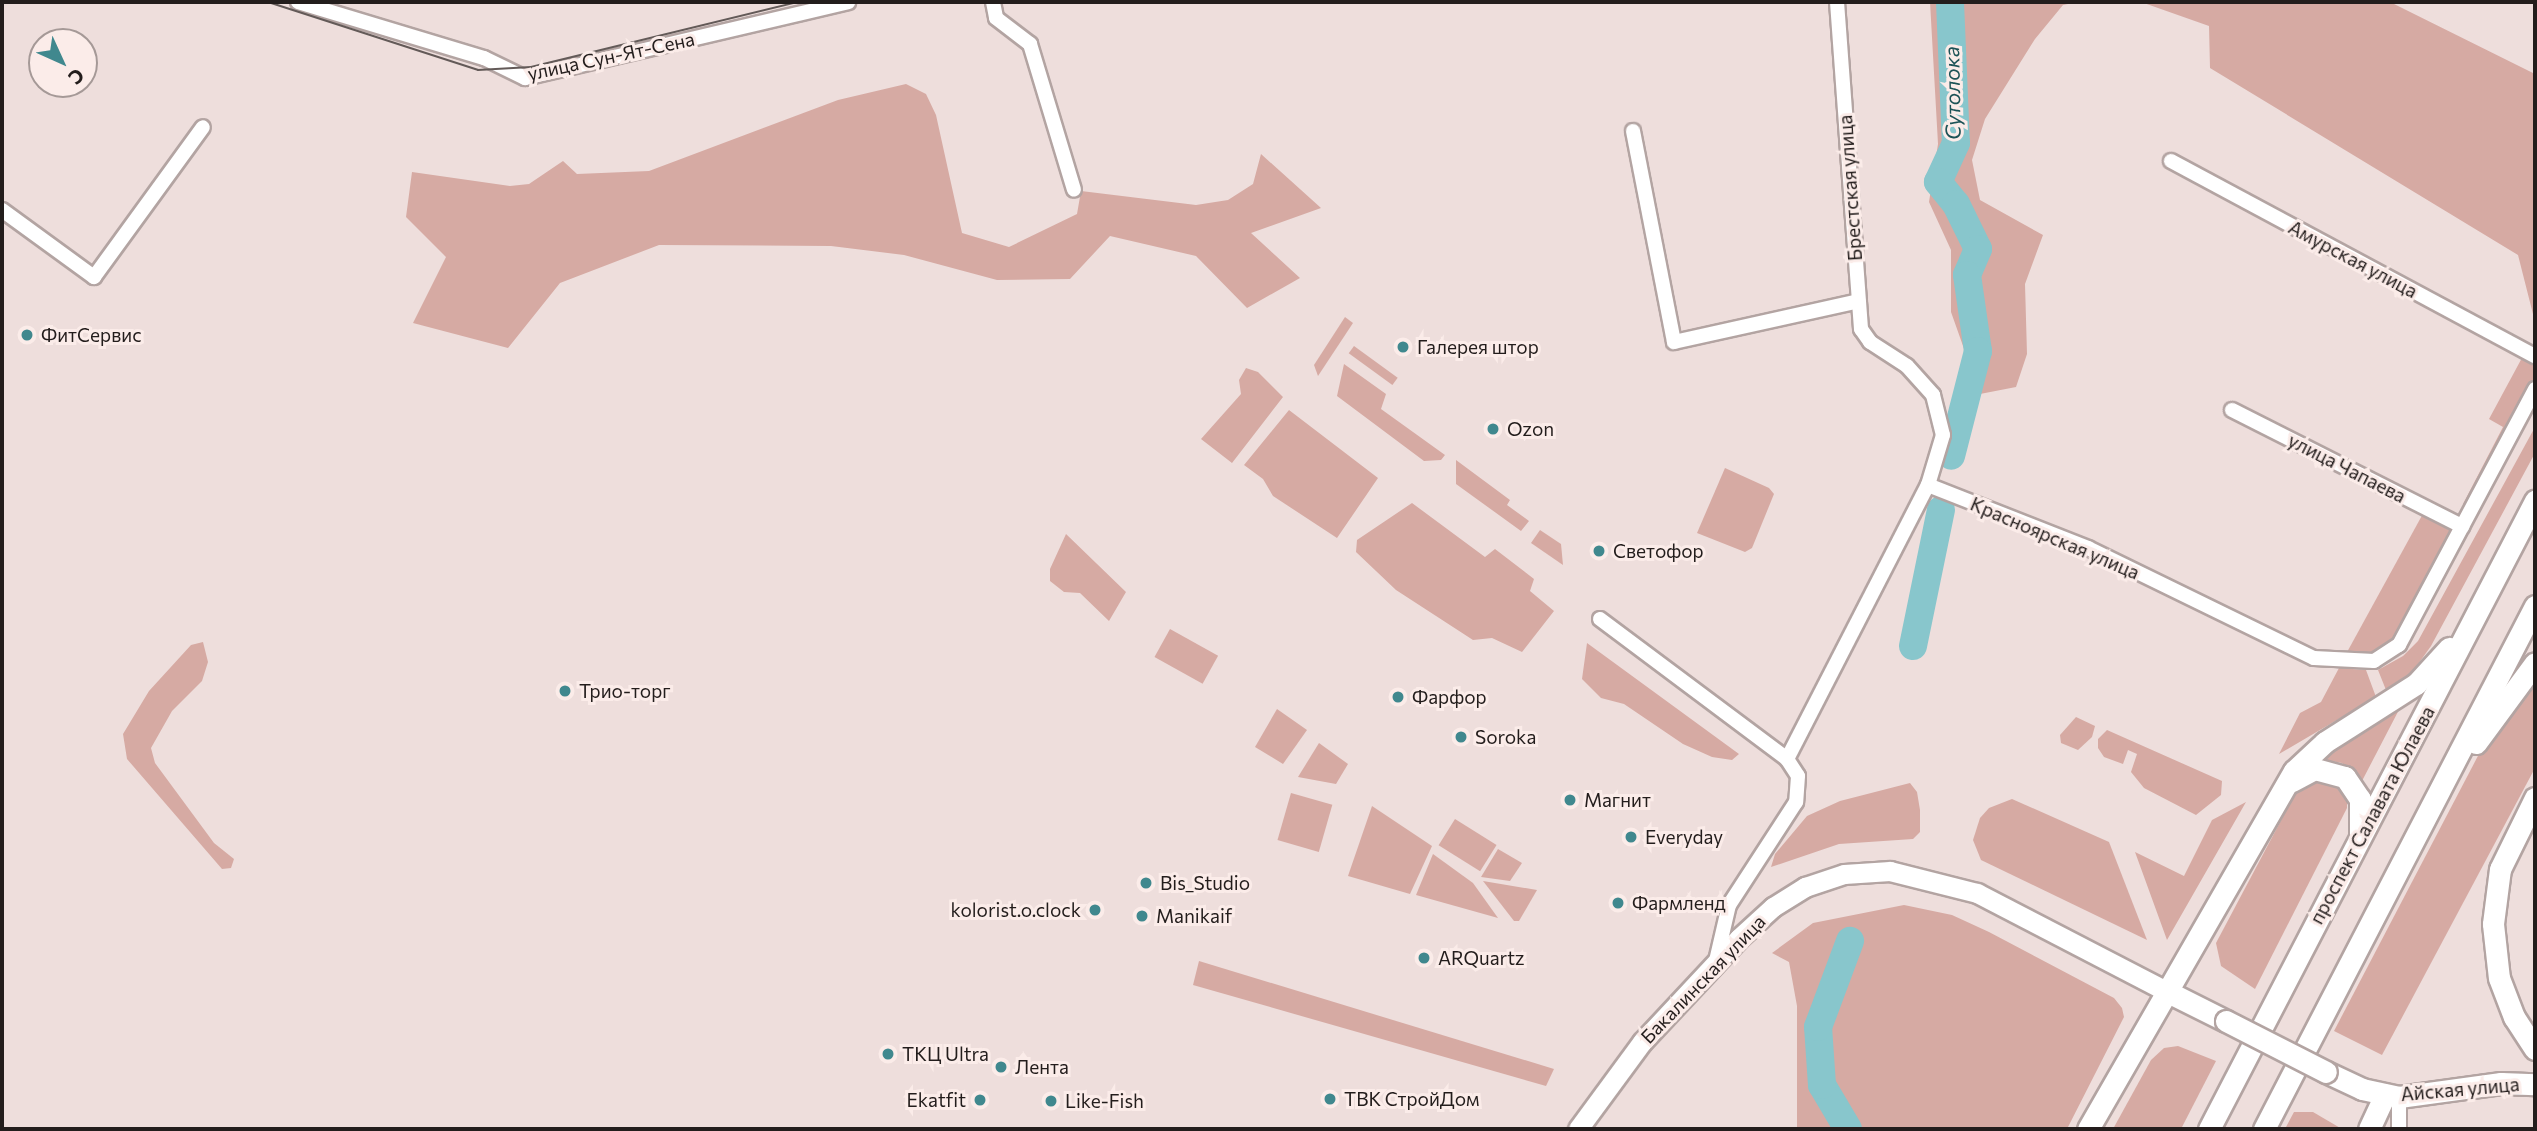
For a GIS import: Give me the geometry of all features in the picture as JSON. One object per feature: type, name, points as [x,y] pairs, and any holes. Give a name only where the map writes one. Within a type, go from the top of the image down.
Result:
[{"type":"main road","name":"проспект Салавата Юлаева","points":[[2209,1129],[2535,501]]},
{"type":"main road","points":[[2264,1129],[2535,606]]},
{"type":"main road","points":[[2088,1129],[2164,990],[2283,789],[2314,750],[2416,684],[2479,611]]},
{"type":"main road","points":[[2424,820],[2535,663]]},
{"type":"main road","points":[[2283,789],[2315,769],[2344,778],[2360,799],[2359,841]]},
{"type":"main road","points":[[2535,798],[2500,869],[2493,924],[2498,978],[2514,1017],[2535,1049]]},
{"type":"main road","name":"Бакалинская улица","points":[[1578,1129],[1642,1042],[1716,961],[1773,907],[1805,887],[1844,874],[1890,871],[1944,882],[2000,904],[2164,990]]},
{"type":"main road","points":[[2164,990],[2326,1072],[2392,1096],[2369,1129]]},
{"type":"main road","name":"Айская улица","points":[[2392,1096],[2501,1083],[2535,1084]]},
{"type":"street","name":"улица Сун-Ят-Сена","points":[[298,2],[484,58],[525,78],[848,2]]},
{"type":"street","points":[[993,2],[996,18],[1031,44],[1074,190]]},
{"type":"street","name":"Брестская улица","points":[[1837,2],[1859,301],[1865,337],[1921,379],[1941,414],[1941,452],[1928,485]]},
{"type":"street","points":[[2,210],[94,277],[203,127]]},
{"type":"street","points":[[1633,131],[1674,342],[1859,301]]},
{"type":"street","name":"Амурская улица","points":[[2171,161],[2535,356]]},
{"type":"street","points":[[2462,526],[2535,389]]},
{"type":"street","name":"улица Чапаева","points":[[2232,410],[2462,526]]},
{"type":"street","points":[[1787,759],[1928,485]]},
{"type":"street","name":"Красноярская улица","points":[[1928,485],[2088,548],[2315,658],[2374,662],[2399,645],[2462,526]]},
{"type":"street","points":[[1600,619],[1787,759],[1798,776],[1796,802],[1736,891],[1716,961]]},
{"type":"street","points":[[2392,1096],[2399,1129]]},
{"type":"shaded area","points":[[1930,2],[2078,2],[2063,5],[2035,39],[1985,119],[1972,160],[1980,200],[2043,235],[2025,284],[2027,354],[2016,387],[1980,394],[1951,312],[1951,250],[1929,202],[1938,144]]},
{"type":"shaded area","points":[[2141,2],[2390,2],[2535,74],[2535,322],[2518,255],[2210,68],[2209,26]]},
{"type":"shaded area","points":[[906,84],[926,94],[936,115],[962,233],[1009,247],[1077,214],[1081,191],[1196,205],[1228,200],[1253,184],[1261,154],[1321,208],[1251,233],[1300,278],[1247,308],[1196,256],[1110,236],[1070,279],[997,280],[904,255],[831,246],[659,245],[560,283],[508,348],[413,323],[446,257],[406,217],[412,172],[510,186],[529,184],[563,161],[577,174],[649,171],[838,100]]},
{"type":"shaded area","points":[[1345,317],[1353,323],[1318,376],[1314,365]]},
{"type":"shaded area","points":[[1354,346],[1398,378],[1392,385],[1349,353]]},
{"type":"shaded area","points":[[2523,356],[2535,362],[2535,384],[2468,506],[2463,504],[2503,427],[2489,419]]},
{"type":"shaded area","points":[[1344,364],[1386,394],[1381,409],[1445,455],[1441,460],[1424,461],[1337,396]]},
{"type":"shaded area","points":[[1246,368],[1258,372],[1283,397],[1232,463],[1201,439],[1241,394],[1239,380]]},
{"type":"shaded area","points":[[1289,410],[1378,478],[1337,538],[1273,496],[1263,479],[1244,465]]},
{"type":"shaded area","points":[[2535,427],[2535,453],[2431,646],[2406,681],[2388,695],[2378,670],[2403,656],[2418,641]]},
{"type":"shaded area","points":[[1456,460],[1510,500],[1507,505],[1529,521],[1521,531],[1456,484]]},
{"type":"shaded area","points":[[1725,468],[1769,488],[1774,494],[1752,548],[1745,552],[1697,533]]},
{"type":"shaded area","points":[[1412,503],[1485,557],[1495,549],[1534,579],[1530,591],[1554,611],[1522,652],[1492,638],[1473,640],[1396,590],[1356,552],[1357,540]]},
{"type":"shaded area","points":[[2425,510],[2455,527],[2395,643],[2368,658],[2346,654]]},
{"type":"shaded area","points":[[1540,530],[1561,544],[1563,565],[1531,543]]},
{"type":"shaded area","points":[[1066,534],[1126,592],[1109,621],[1080,593],[1064,592],[1050,581],[1050,569]]},
{"type":"shaded area","points":[[1170,629],[1218,656],[1203,684],[1154,657]]},
{"type":"shaded area","points":[[203,642],[208,662],[202,681],[172,711],[151,748],[155,763],[214,843],[234,859],[231,868],[222,869],[127,759],[123,734],[149,691],[191,645]]},
{"type":"shaded area","points":[[1587,643],[1739,754],[1732,760],[1712,757],[1683,744],[1624,704],[1601,698],[1582,679]]},
{"type":"shaded area","points":[[2339,668],[2366,670],[2376,697],[2279,754],[2300,713],[2321,702]]},
{"type":"shaded area","points":[[2535,673],[2535,768],[2382,1055],[2334,1031],[2491,731]]},
{"type":"shaded area","points":[[2402,704],[2362,781],[2342,763],[2320,759],[2321,751]]},
{"type":"shaded area","points":[[1277,709],[1307,730],[1283,764],[1255,747]]},
{"type":"shaded area","points":[[2076,717],[2095,726],[2092,737],[2078,750],[2061,743],[2060,735]]},
{"type":"shaded area","points":[[2107,730],[2222,781],[2221,795],[2196,815],[2144,788],[2131,772],[2137,754],[2128,750],[2123,764],[2104,757],[2098,748],[2098,739]]},
{"type":"shaded area","points":[[1319,743],[1348,764],[1336,784],[1298,777]]},
{"type":"shaded area","points":[[2330,776],[2347,793],[2347,808],[2255,989],[2221,966],[2216,943],[2302,781]]},
{"type":"shaded area","points":[[1910,783],[1917,792],[1920,810],[1920,832],[1913,839],[1839,844],[1771,867],[1775,854],[1807,816],[1840,801]]},
{"type":"shaded area","points":[[1291,793],[1332,805],[1319,852],[1277,840]]},
{"type":"shaded area","points":[[2012,799],[2109,842],[2147,940],[1981,860],[1973,840],[1980,818],[1989,808]]},
{"type":"shaded area","points":[[2246,802],[2167,940],[2135,852],[2184,876],[2212,820]]},
{"type":"shaded area","points":[[1372,806],[1432,846],[1410,894],[1348,876]]},
{"type":"shaded area","points":[[1455,819],[1497,845],[1480,871],[1439,845]]},
{"type":"shaded area","points":[[1498,849],[1522,863],[1510,881],[1481,877]]},
{"type":"shaded area","points":[[1433,854],[1473,883],[1498,918],[1416,895]]},
{"type":"shaded area","points":[[1483,881],[1537,890],[1519,921],[1514,921]]},
{"type":"shaded area","points":[[1904,905],[1952,915],[1989,932],[2114,998],[2122,1008],[2124,1017],[2067,1129],[1797,1129],[1797,1006],[1789,962],[1772,953],[1813,923]]},
{"type":"shaded area","points":[[1199,961],[1554,1069],[1546,1086],[1193,985]]},
{"type":"shaded area","points":[[2178,1046],[2216,1061],[2181,1129],[2113,1129],[2151,1060],[2164,1048]]},
{"type":"shaded area","points":[[2294,1112],[2313,1112],[2342,1129],[2285,1129]]},
{"type":"waterway","name":"Сутолока","points":[[1950,2],[1956,143],[1938,182],[1956,204],[1978,249],[1967,275],[1978,351],[1951,456]]},
{"type":"waterway","name":"Сутолока","points":[[1913,646],[1941,510]]},
{"type":"waterway","name":"Сутолока","points":[[1848,1129],[1822,1085],[1818,1027],[1850,941]]},
{"type":"tram line","points":[[268,2],[478,70],[531,67],[797,2]]},
{"type":"place","name":"ФитСервис","points":[[27,335]]},
{"type":"place","name":"Галерея штор","points":[[1403,347]]},
{"type":"place","name":"Ozon","points":[[1493,429]]},
{"type":"place","name":"Светофор","points":[[1599,551]]},
{"type":"place","name":"Трио-торг","points":[[565,691]]},
{"type":"place","name":"Фарфор","points":[[1398,697]]},
{"type":"place","name":"Soroka","points":[[1461,737]]},
{"type":"place","name":"Магнит","points":[[1570,800]]},
{"type":"place","name":"Everyday","points":[[1631,837]]},
{"type":"place","name":"Bis_Studio","points":[[1146,883]]},
{"type":"place","name":"Фармленд","points":[[1618,903]]},
{"type":"place","name":"kolorist.o.clock","points":[[1095,910]]},
{"type":"place","name":"Manikaif","points":[[1142,916]]},
{"type":"place","name":"ARQuartz","points":[[1424,958]]},
{"type":"place","name":"ТКЦ Ultra","points":[[888,1054]]},
{"type":"place","name":"Лента","points":[[1001,1067]]},
{"type":"place","name":"ТВК СтройДом","points":[[1330,1099]]},
{"type":"place","name":"Ekatfit","points":[[980,1100]]},
{"type":"place","name":"Like-Fish","points":[[1051,1101]]}]
